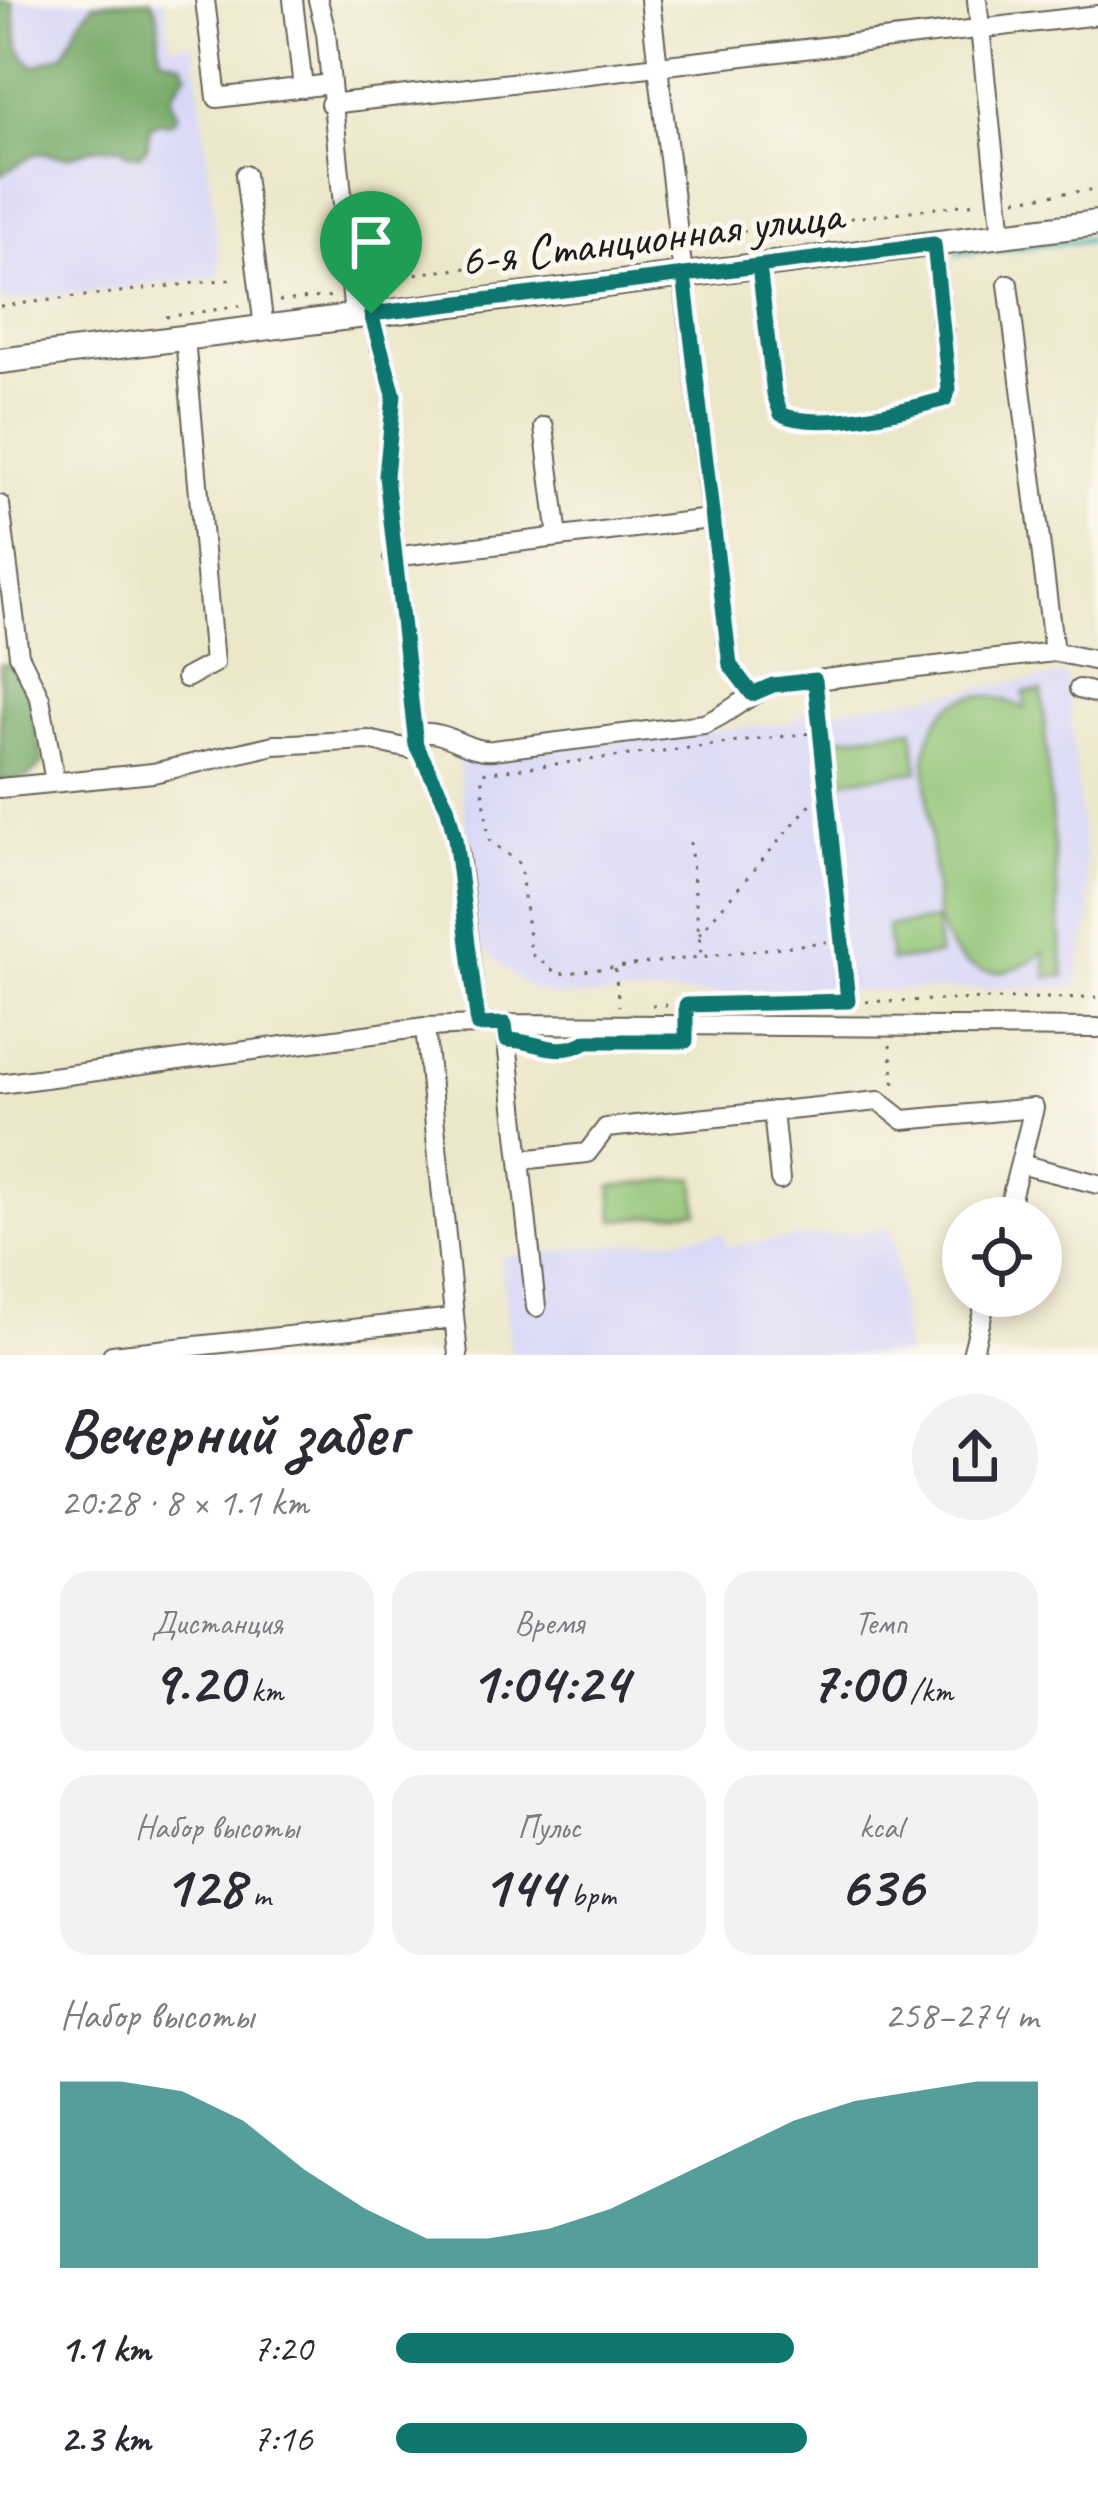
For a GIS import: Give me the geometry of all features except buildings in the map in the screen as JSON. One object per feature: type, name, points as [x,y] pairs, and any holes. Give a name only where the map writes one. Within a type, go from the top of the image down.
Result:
[{"type":"main road","name":"6-я Станционная улица","points":[[0,361],[1098,223]]},
{"type":"street","points":[[205,0],[217,98],[303,88],[330,94],[659,69],[1098,15]]},
{"type":"street","points":[[293,0],[303,88]]},
{"type":"street","points":[[318,0],[350,281],[394,395],[386,476],[416,745],[447,806],[455,838],[478,1025]]},
{"type":"street","points":[[650,0],[730,665],[752,694]]},
{"type":"street","points":[[977,0],[1002,235]]},
{"type":"street","points":[[244,176],[264,328]]},
{"type":"street","points":[[759,266],[774,394],[781,414],[847,419],[945,399],[949,389],[934,244]]},
{"type":"street","points":[[1009,284],[1054,652]]},
{"type":"street","points":[[185,338],[214,664],[186,678]]},
{"type":"street","points":[[544,428],[558,537]]},
{"type":"street","points":[[0,505],[9,657],[40,698],[55,782]]},
{"type":"street","points":[[393,557],[710,519]]},
{"type":"street","points":[[0,788],[153,773],[274,746],[368,740],[401,748],[416,745],[423,733],[436,732],[479,751],[704,724],[728,715],[752,694],[773,685],[1054,652],[1098,661]]},
{"type":"street","points":[[0,1084],[425,1027],[478,1025],[506,1032],[850,1026],[1098,1028]]},
{"type":"street","points":[[425,1027],[458,1355]]},
{"type":"street","points":[[506,1032],[536,1306]]},
{"type":"street","points":[[520,1160],[586,1153],[606,1128],[773,1111],[879,1101],[904,1120],[1034,1108],[1011,1197]]},
{"type":"street","points":[[773,1111],[780,1180]]},
{"type":"street","points":[[1020,1164],[1098,1184]]},
{"type":"street","points":[[972,1355],[982,1317]]},
{"type":"street","points":[[112,1355],[454,1318]]},
{"type":"path","points":[[1005,200],[1098,189]]},
{"type":"path","points":[[609,247],[982,203]]},
{"type":"path","points":[[350,281],[503,264]]},
{"type":"path","points":[[0,305],[230,279]]},
{"type":"path","points":[[815,680],[850,1026]]},
{"type":"path","points":[[820,732],[481,773],[489,840],[520,864],[531,954],[558,974],[841,940]]},
{"type":"path","points":[[699,934],[826,786]]},
{"type":"path","points":[[690,842],[701,957]]},
{"type":"path","points":[[615,968],[616,1006]]},
{"type":"path","points":[[640,1005],[1098,998]]},
{"type":"path","points":[[506,1032],[539,1049],[574,1049],[587,1041]]},
{"type":"path","points":[[890,1040],[898,1115]]},
{"type":"shaded area","points":[[0,0],[165,0],[171,46],[194,44],[221,277],[0,302]]},
{"type":"shaded area","points":[[1066,675],[1091,915],[1076,987],[553,997],[526,986],[479,946],[458,759],[788,723],[803,715]]},
{"type":"shaded area","points":[[892,1228],[906,1355],[511,1355],[500,1257],[724,1233],[726,1246]]},
{"type":"green space","points":[[0,0],[13,2],[20,47],[35,66],[64,54],[94,3],[151,0],[158,17],[161,57],[182,63],[187,72],[171,97],[178,117],[170,124],[159,122],[150,127],[147,147],[140,155],[120,147],[90,149],[68,157],[37,153],[0,175]]},
{"type":"green space","points":[[0,664],[19,665],[27,675],[43,764],[27,777],[0,782]]},
{"type":"green space","points":[[1042,691],[1064,976],[1047,977],[1044,952],[1027,963],[994,972],[965,963],[944,937],[937,917],[925,760],[936,723],[958,702],[988,696],[1025,709],[1024,692]]},
{"type":"green space","points":[[913,729],[918,771],[839,781],[834,738]]},
{"type":"green space","points":[[935,920],[939,955],[891,961],[887,926]]},
{"type":"green space","points":[[695,1178],[698,1212],[614,1220],[611,1186]]},
{"type":"waterway","points":[[958,253],[1098,239]]},
{"type":"route","points":[[371,314],[394,395],[386,476],[416,745],[447,806],[459,854],[478,1025],[505,1024],[507,1040],[526,1040],[539,1049],[574,1049],[587,1041],[686,1041],[686,1005],[848,1001],[815,680],[773,685],[752,694],[730,665],[710,519],[684,275],[759,266],[774,394],[781,414],[847,419],[945,399],[949,389],[934,244],[371,314]]}]
